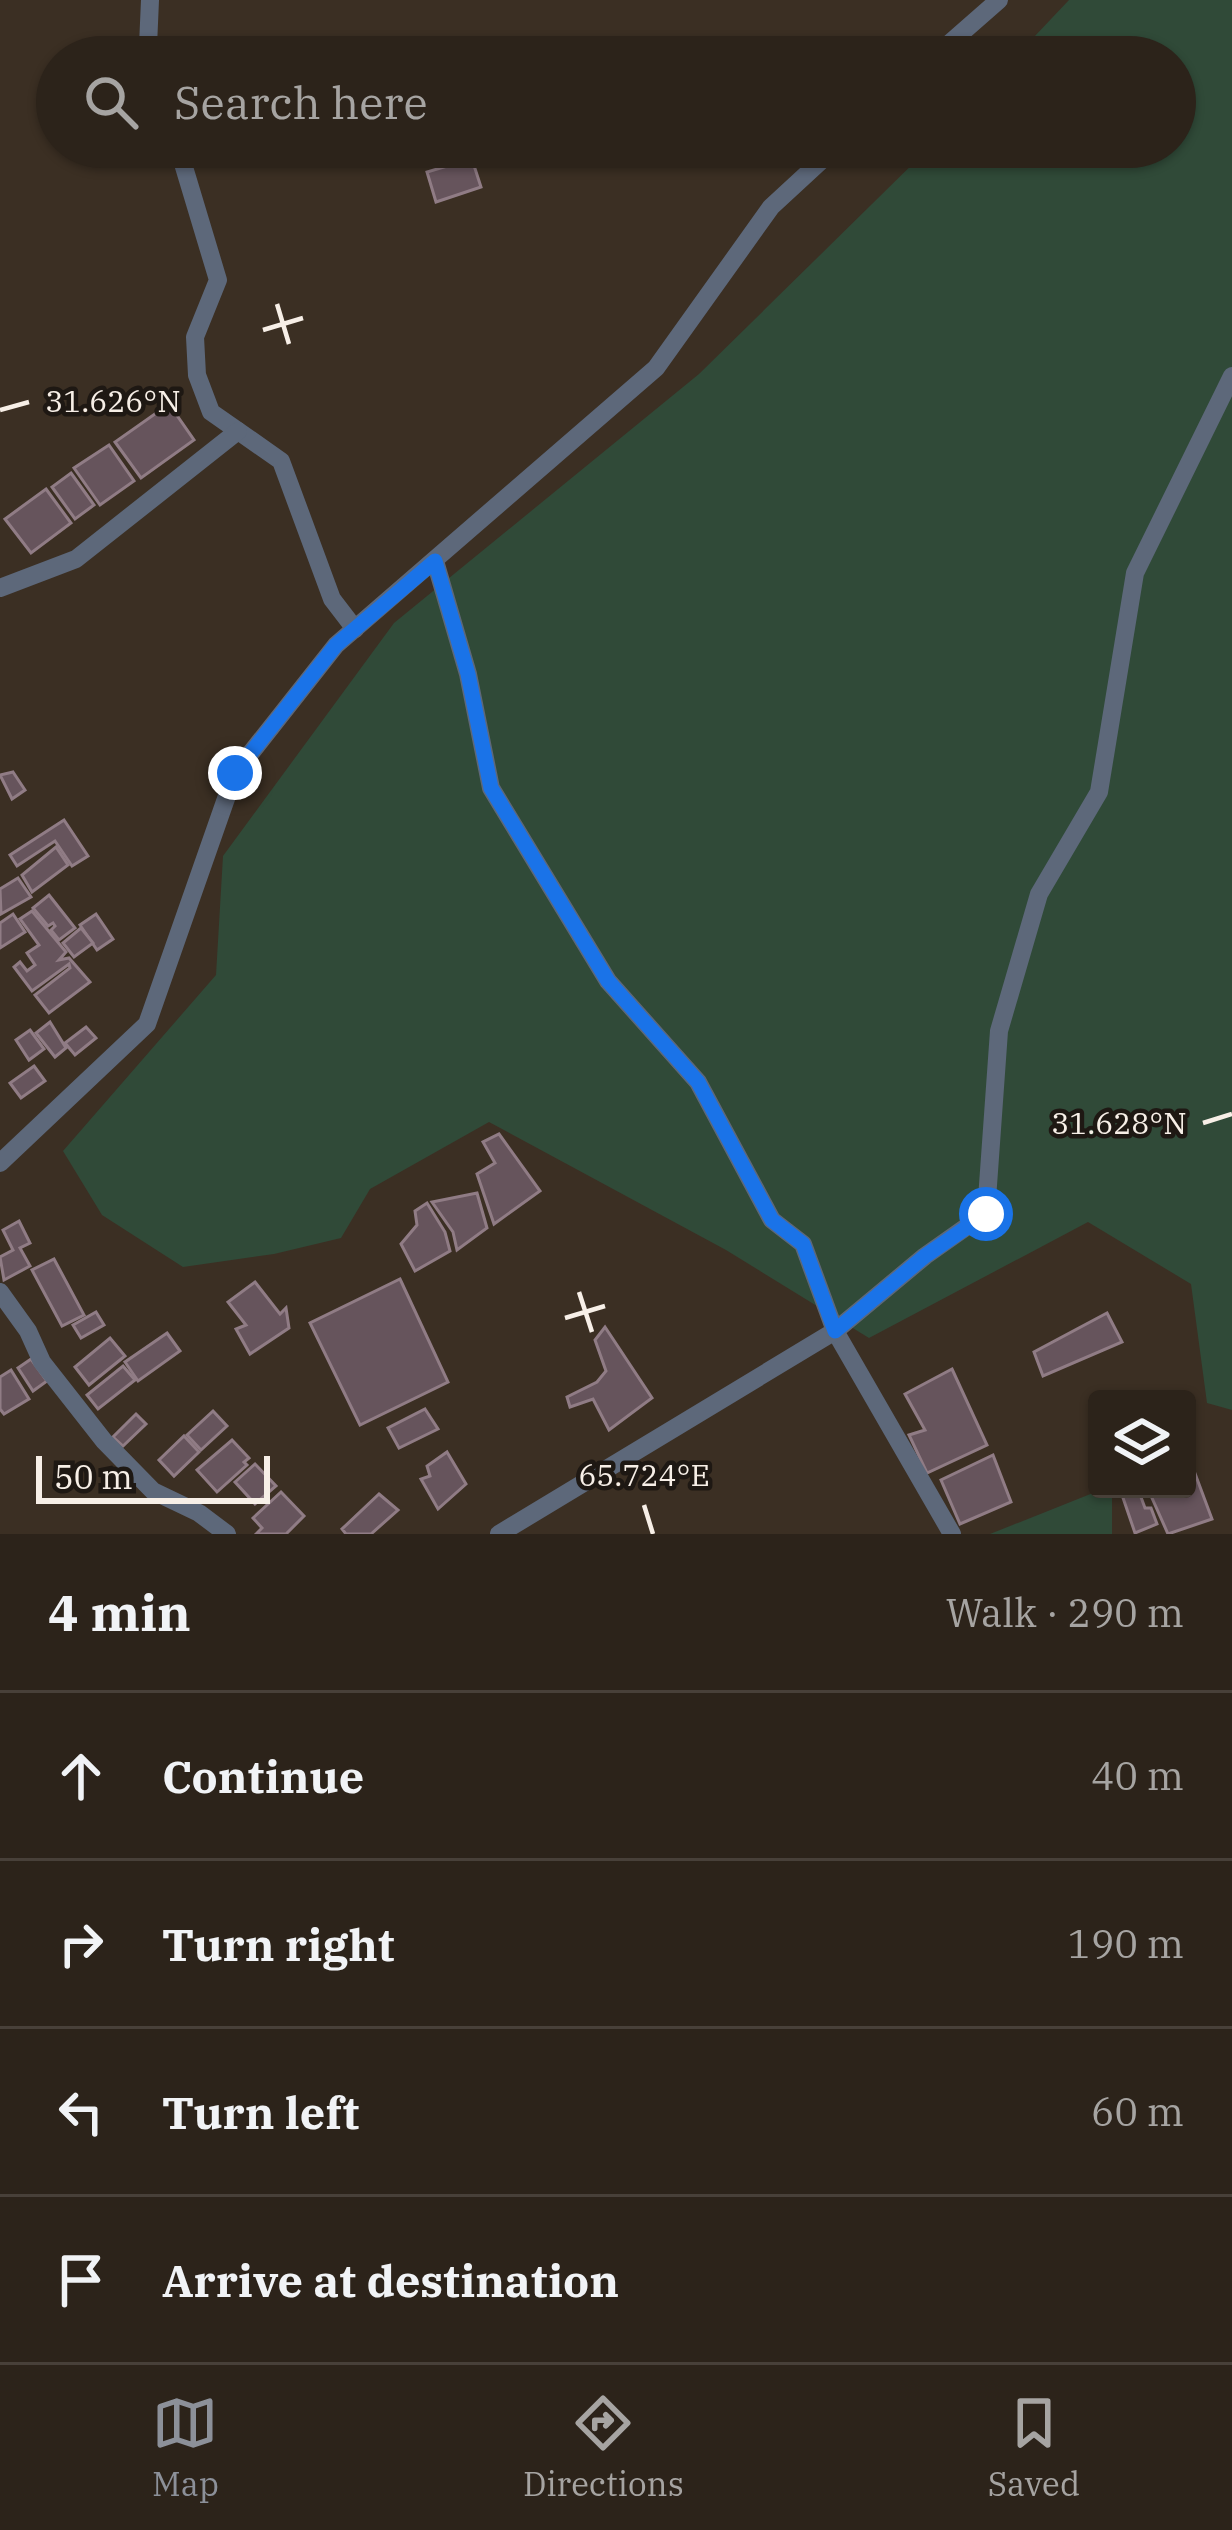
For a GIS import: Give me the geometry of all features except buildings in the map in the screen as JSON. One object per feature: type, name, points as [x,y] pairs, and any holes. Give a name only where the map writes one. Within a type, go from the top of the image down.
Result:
[{"type":"lane","points":[[148,36],[150,0]]},
{"type":"lane","points":[[958,36],[999,0]]},
{"type":"lane","points":[[184,168],[218,280],[195,337],[197,375],[211,412],[281,460],[332,599],[355,629]]},
{"type":"lane","points":[[0,1162],[147,1024],[235,773],[336,645],[656,368],[770,207],[813,168]]},
{"type":"lane","points":[[499,1534],[835,1331],[925,1256],[986,1214],[999,1031],[1032,917],[1039,894],[1099,792],[1135,573],[1232,376]]},
{"type":"lane","points":[[0,587],[76,559],[238,430]]},
{"type":"lane","points":[[435,561],[468,674],[491,788],[608,981],[698,1082],[772,1220],[803,1244],[835,1331],[952,1534]]},
{"type":"lane","points":[[0,1292],[28,1331],[42,1361],[104,1441],[153,1491],[227,1534]]},
{"type":"green space","points":[[1069,0],[1232,0],[1232,1410],[1207,1403],[1191,1284],[1088,1222],[869,1338],[726,1250],[489,1122],[370,1189],[341,1238],[274,1254],[183,1267],[102,1215],[63,1151],[216,975],[223,856],[394,623],[699,374],[909,168],[1196,168],[1196,36],[1035,36]]},
{"type":"green space","points":[[1088,1495],[1112,1498],[1112,1534],[990,1534]]},
{"type":"route","points":[[235,773],[336,645],[435,561],[468,674],[491,788],[608,981],[698,1082],[772,1220],[803,1244],[835,1331],[925,1256],[986,1214]]}]
